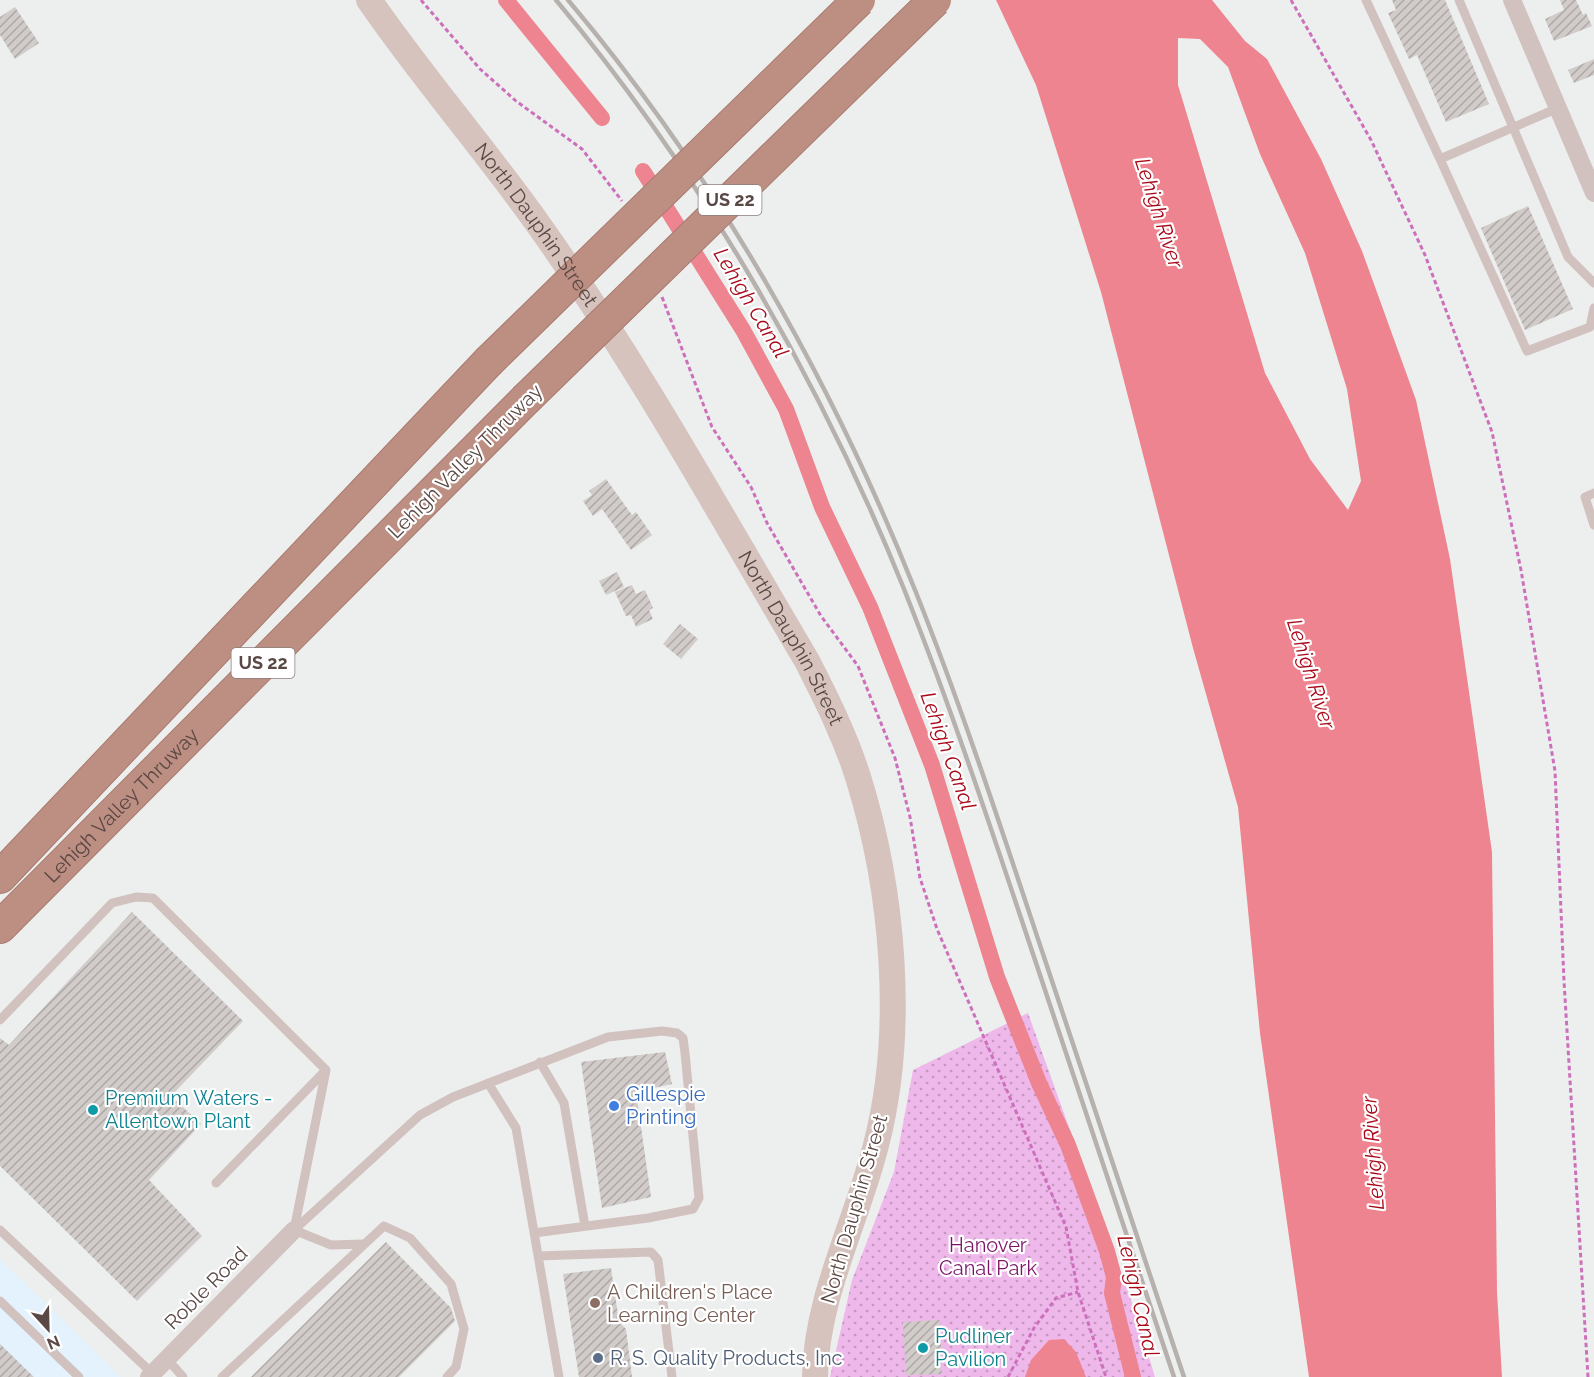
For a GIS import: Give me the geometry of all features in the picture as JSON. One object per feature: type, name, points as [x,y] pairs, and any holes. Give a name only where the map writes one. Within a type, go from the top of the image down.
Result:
[{"type":"highway","name":"Lehigh Valley Thruway","points":[[0,877],[488,362],[859,0]]},
{"type":"highway","name":"Lehigh Valley Thruway","points":[[0,927],[525,400],[934,0]]},
{"type":"street","name":"North Dauphin Street","points":[[369,0],[412,62],[533,216],[628,361],[807,660],[835,717],[858,775],[879,860],[885,906],[892,986],[892,1037],[887,1090],[877,1143],[825,1305],[819,1334],[815,1377]]},
{"type":"street","points":[[1512,0],[1594,193]]},
{"type":"street","name":"Roble Road","points":[[151,1375],[294,1230]]},
{"type":"lane","points":[[1366,0],[1527,351],[1590,327],[1594,309]]},
{"type":"lane","points":[[1460,0],[1568,257],[1582,274],[1594,282]]},
{"type":"lane","points":[[1440,159],[1558,108]]},
{"type":"lane","points":[[1594,493],[1585,497],[1594,525]]},
{"type":"lane","points":[[0,1020],[112,903],[136,897],[153,898],[326,1070]]},
{"type":"lane","points":[[294,1230],[420,1115],[488,1083],[608,1037],[662,1031],[676,1033],[683,1038],[699,1198],[693,1209],[534,1233]]},
{"type":"lane","points":[[540,1062],[564,1103],[585,1226]]},
{"type":"lane","points":[[216,1183],[326,1070]]},
{"type":"lane","points":[[294,1230],[326,1070]]},
{"type":"lane","points":[[488,1083],[516,1128],[559,1377]]},
{"type":"lane","points":[[222,1377],[384,1226],[410,1238],[451,1284],[464,1329],[456,1367],[447,1377]]},
{"type":"lane","points":[[0,1230],[151,1375]]},
{"type":"lane","points":[[294,1230],[331,1245],[363,1244]]},
{"type":"lane","points":[[538,1256],[651,1252],[658,1260],[672,1377]]},
{"type":"lane","points":[[0,1301],[79,1377]]},
{"type":"lane","points":[[167,1359],[183,1377]]},
{"type":"path","points":[[1291,0],[1371,140],[1425,255],[1492,432],[1521,570],[1555,771],[1565,993],[1588,1377]]},
{"type":"path","points":[[1008,1377],[1034,1328],[1056,1298],[1078,1292],[1106,1377]]},
{"type":"shaded area","points":[[0,1259],[121,1377],[0,1377]]},
{"type":"green space","name":"Hanover Canal Park","points":[[1028,1013],[1136,1314],[1155,1377],[830,1377],[852,1280],[894,1172],[913,1070]]},
{"type":"water","name":"Lehigh River","points":[[996,0],[1212,0],[1245,41],[1267,59],[1321,159],[1362,251],[1416,400],[1450,559],[1492,852],[1497,1292],[1502,1377],[1309,1377],[1260,1033],[1238,807],[1193,648],[1101,292],[1036,85]],"holes":[[[1178,38],[1200,39],[1228,67],[1260,154],[1305,253],[1347,389],[1361,481],[1348,510],[1310,459],[1265,373],[1178,85]]]},
{"type":"water","points":[[1064,1339],[1076,1352],[1086,1377],[1025,1377],[1031,1360],[1049,1340]]},
{"type":"building","points":[[1392,0],[1445,0],[1489,104],[1446,122],[1417,55],[1409,59],[1388,13],[1396,10]]},
{"type":"building","points":[[1560,0],[1576,0],[1583,15],[1586,13],[1592,26],[1554,41],[1545,19],[1564,10]]},
{"type":"building","points":[[15,7],[39,43],[15,59],[0,35],[0,17]]},
{"type":"building","points":[[1594,59],[1594,75],[1574,83],[1568,70]]},
{"type":"building","points":[[1528,206],[1573,309],[1525,330],[1481,228]]},
{"type":"building","points":[[606,479],[632,515],[636,512],[652,535],[631,550],[602,509],[593,516],[583,501],[592,495],[589,491]]},
{"type":"building","points":[[617,572],[624,587],[606,595],[599,581]]},
{"type":"building","points":[[632,585],[636,594],[645,590],[653,608],[649,610],[653,619],[636,627],[631,615],[626,616],[615,592]]},
{"type":"building","points":[[680,624],[698,639],[681,659],[663,644]]},
{"type":"building","name":"Premium Waters - Allentown Plant","points":[[132,912],[243,1021],[171,1096],[201,1124],[149,1180],[202,1236],[137,1301],[0,1166],[0,1038],[9,1045]]},
{"type":"building","points":[[665,1052],[672,1084],[636,1092],[651,1197],[602,1208],[581,1062]]},
{"type":"building","points":[[386,1242],[451,1308],[455,1321],[399,1377],[251,1377]]},
{"type":"building","points":[[611,1268],[619,1322],[626,1329],[632,1377],[579,1377],[563,1274]]},
{"type":"building","name":"Pudliner Pavilion","points":[[940,1320],[942,1374],[906,1375],[903,1322]]},
{"type":"building","points":[[0,1344],[34,1377],[0,1377]]},
{"type":"waterway","name":"Lehigh Canal","points":[[506,0],[602,118]]},
{"type":"waterway","name":"Lehigh Canal","points":[[643,171],[743,330],[786,409],[822,507],[870,607],[932,765],[997,977],[1039,1083],[1068,1145],[1107,1251],[1114,1277],[1112,1293],[1133,1377]]},
{"type":"railway","points":[[556,0],[660,136],[708,208],[795,356],[871,510],[922,635],[972,772],[1174,1377]]},
{"type":"railway","points":[[568,0],[622,67],[672,136],[765,281],[807,356],[882,511],[933,635],[966,726],[1184,1377]]},
{"type":"place","name":"Gillespie Printing","points":[[614,1106]]},
{"type":"place","name":"Premium Waters - Allentown Plant","points":[[93,1110]]},
{"type":"place","name":"A Children's Place Learning Center","points":[[595,1303]]},
{"type":"place","name":"Pudliner Pavilion","points":[[923,1348]]},
{"type":"place","name":"R. S. Quality Products, Inc","points":[[598,1358]]}]
